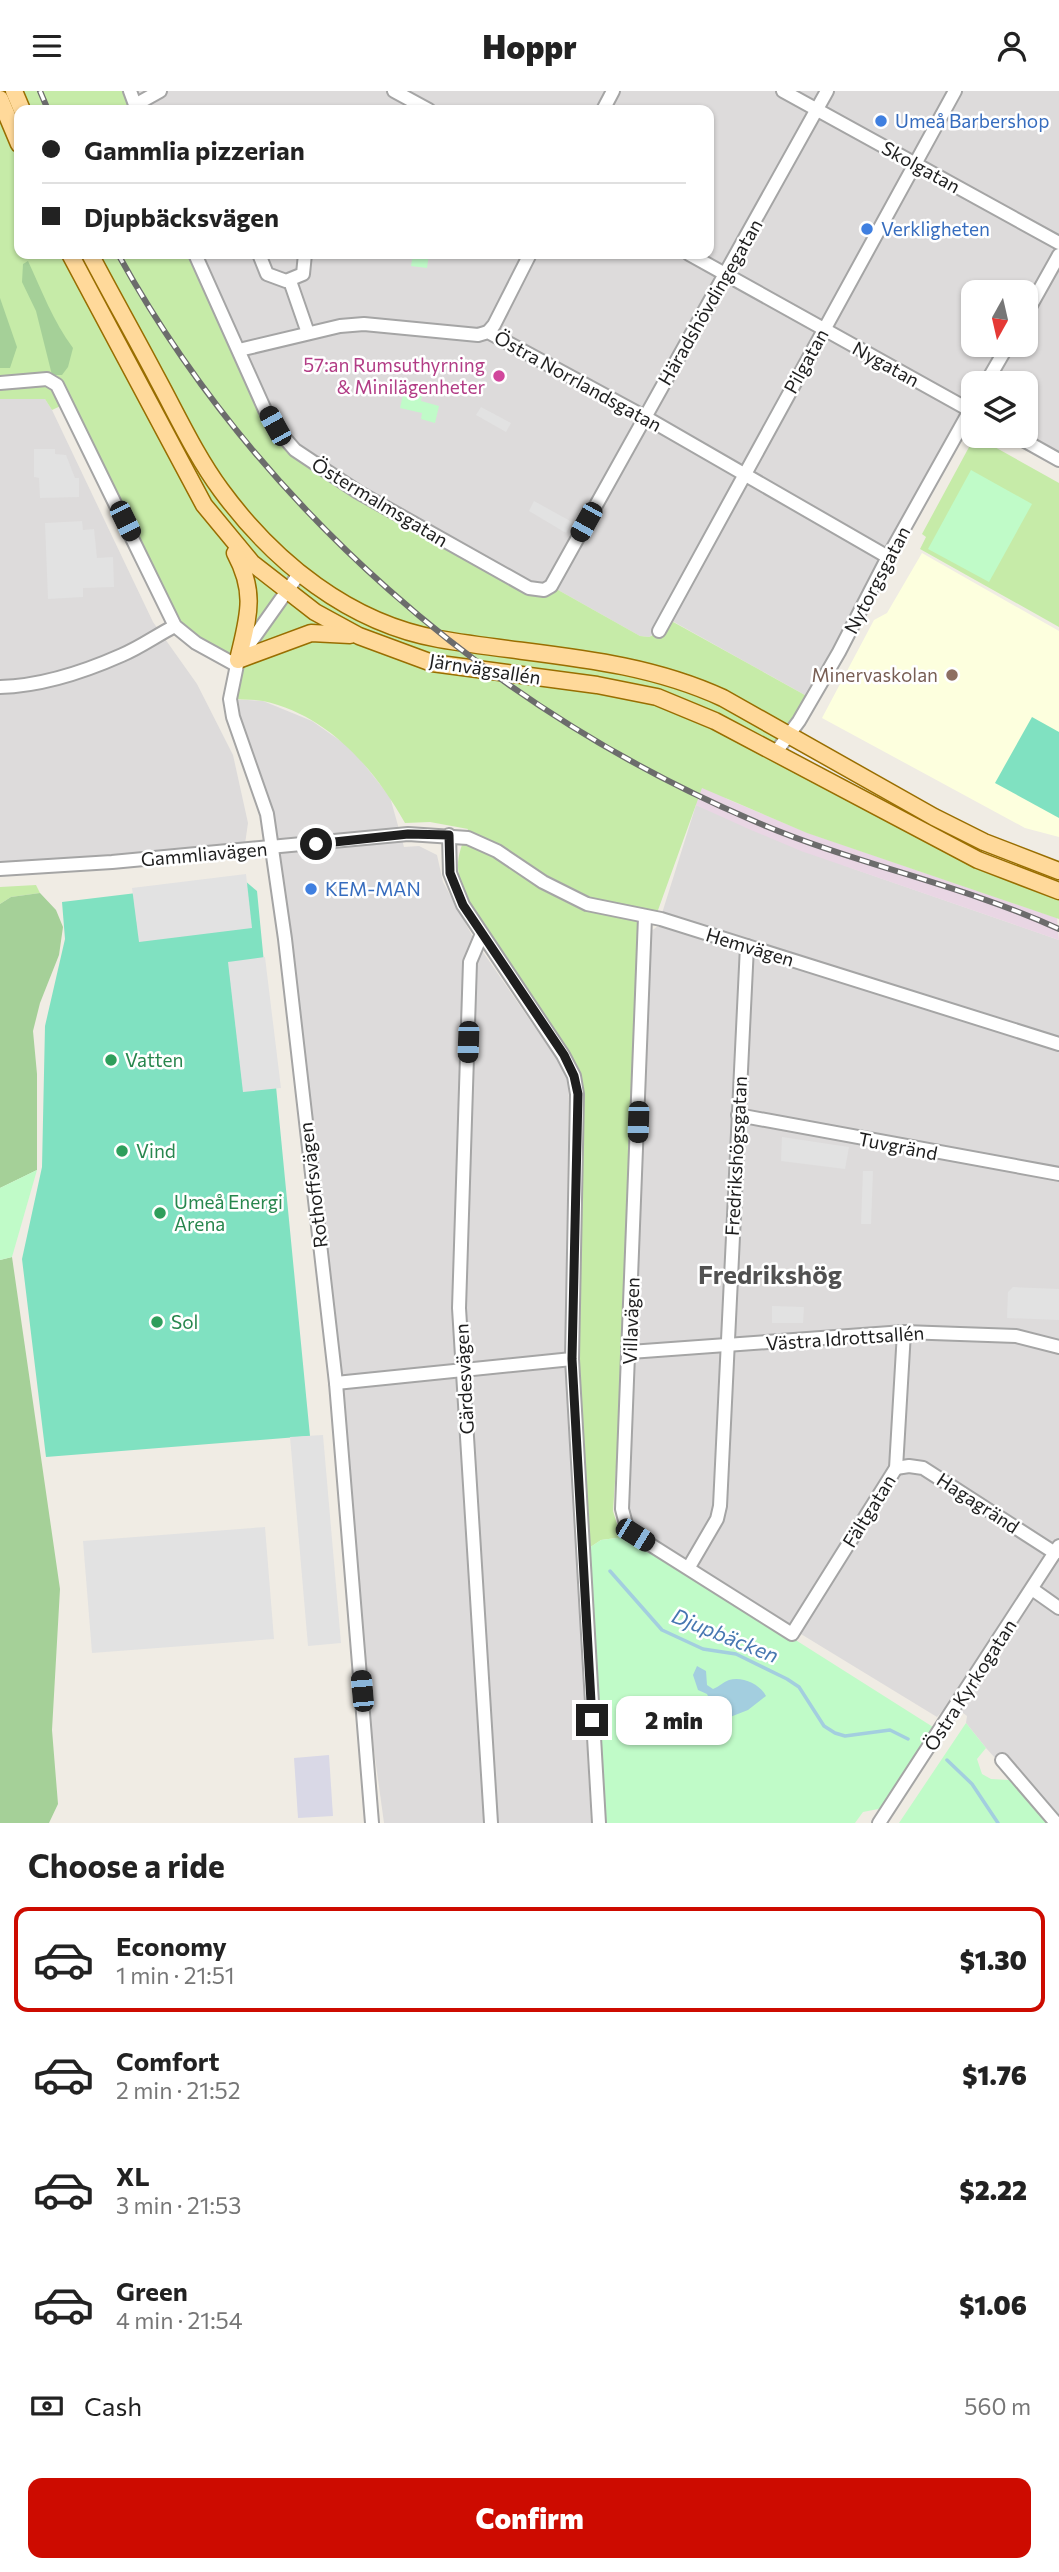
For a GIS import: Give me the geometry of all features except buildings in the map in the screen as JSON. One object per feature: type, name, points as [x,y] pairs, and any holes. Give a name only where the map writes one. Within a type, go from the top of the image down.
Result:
[{"type":"main road","points":[[0,99],[14,131]]},
{"type":"main road","name":"Järnvägsallén","points":[[73,259],[162,431],[204,505],[224,533],[252,563],[286,592],[359,636],[432,663],[597,685],[657,697],[715,721],[978,860],[1059,891]]},
{"type":"main road","name":"Järnvägsallén","points":[[93,259],[202,462],[242,517],[299,574],[363,614],[412,633],[438,639],[595,659],[647,670],[707,691],[984,842],[1059,871]]},
{"type":"main road","points":[[224,533],[249,584],[250,607],[237,662]]},
{"type":"main road","points":[[237,662],[312,633],[359,636]]},
{"type":"street","points":[[140,105],[160,91]]},
{"type":"street","name":"Skolgatan","points":[[783,91],[1059,243]]},
{"type":"street","name":"Häradshövdingegatan","points":[[551,586],[727,275],[827,91]]},
{"type":"street","name":"Pilgatan","points":[[659,631],[955,91]]},
{"type":"street","points":[[402,93],[421,105]]},
{"type":"street","points":[[1038,293],[1059,255]]},
{"type":"street","name":"Östermalmsgatan","points":[[197,259],[275,426],[295,450],[358,492],[529,588],[544,590],[551,586]]},
{"type":"street","points":[[261,259],[267,274],[290,281],[303,274],[304,259]]},
{"type":"street","points":[[488,332],[527,259]]},
{"type":"street","name":"Nygatan","points":[[698,259],[961,403]]},
{"type":"street","points":[[290,281],[308,333]]},
{"type":"street","name":"Östra Norrlandsgatan","points":[[239,351],[308,333],[363,324],[478,335],[488,332],[645,417],[888,557]]},
{"type":"street","points":[[0,383],[47,379],[57,385],[176,627],[196,643],[237,662]]},
{"type":"street","name":"Nytorgsgatan","points":[[776,753],[799,721],[839,652],[888,557],[961,428]]},
{"type":"street","points":[[1038,448],[1059,460]]},
{"type":"street","name":"Rothoffsvägen","points":[[299,574],[237,662],[230,699],[233,717],[260,789],[272,849],[336,1383],[372,1823]]},
{"type":"street","points":[[0,687],[33,683],[99,664],[176,627]]},
{"type":"street","name":"Gammliavägen","points":[[0,869],[272,849],[408,834],[449,835]]},
{"type":"street","points":[[449,835],[452,882],[481,936],[564,1055],[574,1076],[578,1094],[572,1359],[598,1823]]},
{"type":"street","name":"Hemvägen","points":[[449,835],[478,841],[542,883],[587,904],[645,918],[661,919],[1059,1044]]},
{"type":"street","name":"Villavägen","points":[[645,918],[622,1509],[626,1524],[635,1535],[793,1634]]},
{"type":"street","name":"Gärdesvägen","points":[[481,936],[470,962],[459,1308],[491,1823]]},
{"type":"street","name":"Fredrikshögsgatan","points":[[689,1567],[717,1519],[720,1506],[747,946]]},
{"type":"street","name":"Tuvgränd","points":[[738,1115],[1059,1174]]},
{"type":"street","name":"Västra Idrottsallén","points":[[630,1352],[904,1332],[1016,1336],[1059,1347]]},
{"type":"street","name":"Fältgatan","points":[[793,1634],[896,1468],[904,1332]]},
{"type":"street","points":[[336,1383],[572,1359]]},
{"type":"street","name":"Hagagränd","points":[[896,1468],[923,1468],[1057,1550]]},
{"type":"street","name":"Östra Kyrkogatan","points":[[879,1823],[1057,1550]]},
{"type":"street","points":[[1032,1589],[1059,1608]]},
{"type":"street","points":[[1002,1760],[1056,1823]]},
{"type":"shaded area","points":[[130,91],[1059,91],[1059,460],[1038,445],[1038,371],[961,371],[961,433],[812,699],[667,618],[659,631],[649,637],[640,636],[551,586],[544,590],[358,492],[285,439],[197,259],[714,259],[714,105],[135,105]]},
{"type":"shaded area","points":[[212,382],[727,799],[808,833],[1057,918],[1059,940],[801,851],[751,830],[669,793],[525,708]]},
{"type":"shaded area","points":[[0,399],[45,399],[52,410],[153,622],[197,684],[233,755],[248,823],[244,851],[0,869]]},
{"type":"shaded area","points":[[481,407],[511,423],[506,432],[476,415]]},
{"type":"shaded area","points":[[34,449],[55,449],[55,454],[66,455],[75,478],[79,478],[79,497],[40,498],[39,478],[34,477]]},
{"type":"shaded area","points":[[534,501],[572,522],[566,533],[529,511]]},
{"type":"shaded area","points":[[82,521],[83,530],[94,529],[97,558],[113,557],[114,587],[83,588],[83,597],[48,599],[45,523]]},
{"type":"shaded area","name":"Minervaskolan","points":[[922,553],[1059,631],[1059,837],[1025,828],[822,718],[874,620],[887,613]]},
{"type":"shaded area","points":[[230,699],[263,701],[312,721],[352,749],[390,797],[404,847],[419,846],[437,855],[443,882],[474,939],[569,1077],[565,1343],[591,1823],[384,1823],[355,1612],[272,849]]},
{"type":"shaded area","points":[[696,805],[854,869],[1059,940],[1059,1823],[1054,1823],[986,1748],[966,1723],[967,1716],[950,1703],[937,1717],[796,1631],[629,1522],[650,932],[658,926]]},
{"type":"shaded area","points":[[246,874],[252,928],[139,942],[132,888]]},
{"type":"shaded area","points":[[265,957],[281,1088],[243,1092],[228,962]]},
{"type":"shaded area","points":[[782,1137],[849,1147],[845,1169],[781,1161]]},
{"type":"shaded area","points":[[863,1171],[873,1171],[871,1224],[861,1224]]},
{"type":"shaded area","points":[[1013,1287],[1059,1289],[1059,1320],[1007,1318],[1008,1292]]},
{"type":"shaded area","points":[[772,1306],[804,1307],[803,1323],[772,1323]]},
{"type":"shaded area","points":[[323,1435],[341,1643],[308,1646],[290,1437]]},
{"type":"shaded area","points":[[265,1527],[274,1639],[92,1653],[83,1541]]},
{"type":"shaded area","points":[[329,1755],[333,1816],[298,1818],[294,1758]]},
{"type":"green space","points":[[0,91],[130,91],[135,105],[14,105],[14,259],[197,259],[251,380],[295,450],[529,588],[551,586],[640,636],[649,637],[659,632],[666,618],[812,699],[776,752],[1059,891],[1059,919],[807,833],[702,788],[657,913],[640,910],[638,929],[624,1349],[613,1511],[617,1524],[631,1536],[601,1540],[586,1550],[576,1358],[582,1093],[469,904],[458,867],[460,850],[468,829],[430,822],[405,823],[364,764],[328,731],[286,708],[259,700],[230,699],[236,665],[175,626],[67,403],[52,410],[45,399],[0,399]]},
{"type":"green space","points":[[412,259],[428,259],[427,268],[411,266]]},
{"type":"green space","points":[[28,261],[54,317],[73,348],[68,367],[62,375],[52,375],[36,311],[22,282],[23,264]]},
{"type":"green space","points":[[0,298],[17,347],[10,368],[0,368]]},
{"type":"green space","points":[[404,390],[422,395],[421,401],[439,406],[435,423],[421,419],[422,413],[400,408]]},
{"type":"green space","points":[[969,448],[996,448],[1059,483],[1059,627],[920,549],[926,537],[922,534]]},
{"type":"green space","points":[[971,470],[1032,504],[989,582],[928,549]]},
{"type":"green space","points":[[1032,717],[1059,732],[1059,818],[995,783]]},
{"type":"green space","name":"Umeå Energi Arena","points":[[244,880],[257,891],[310,1436],[46,1457],[22,1259],[42,1167],[45,1026],[65,939],[62,902]]},
{"type":"green space","points":[[36,885],[40,893],[11,897],[0,904],[0,887]]},
{"type":"green space","points":[[40,893],[56,910],[63,927],[59,955],[40,1003],[33,1031],[37,1074],[37,1170],[0,1188],[0,904],[11,897]]},
{"type":"green space","points":[[37,1170],[12,1257],[0,1260],[0,1188]]},
{"type":"green space","points":[[12,1257],[60,1589],[52,1730],[58,1804],[49,1823],[0,1823],[0,1260]]},
{"type":"green space","points":[[631,1536],[933,1727],[883,1808],[863,1812],[855,1823],[603,1823],[586,1550],[601,1540]]},
{"type":"green space","points":[[966,1723],[986,1748],[977,1759],[982,1774],[991,1779],[1009,1780],[1052,1823],[899,1823]]},
{"type":"water","points":[[697,1666],[706,1671],[707,1685],[713,1689],[729,1680],[739,1679],[755,1685],[766,1696],[748,1710],[725,1719],[716,1713],[707,1694],[698,1690],[693,1675]]},
{"type":"waterway","name":"Djupbäcken","points":[[610,1571],[662,1630],[703,1649],[736,1654],[787,1679],[799,1687],[824,1726],[835,1733],[845,1736],[890,1730],[908,1739]]},
{"type":"waterway","name":"Djupbäcken","points":[[947,1760],[972,1784],[998,1823]]},
{"type":"railway","points":[[40,91],[46,105]]},
{"type":"railway","points":[[121,259],[175,346],[239,433],[311,515],[389,590],[473,659],[563,720],[656,775],[754,821],[830,850],[984,899],[1059,929]]},
{"type":"place","name":"Umeå Barbershop","points":[[881,121]]},
{"type":"place","name":"Verkligheten","points":[[867,229]]},
{"type":"place","name":"57:an Rumsuthyrning & Minilägenheter","points":[[499,376]]},
{"type":"place","name":"Minervaskolan","points":[[952,675]]},
{"type":"place","name":"KEM-MAN","points":[[311,889]]},
{"type":"place","name":"Vatten","points":[[111,1060]]},
{"type":"place","name":"Vind","points":[[122,1151]]},
{"type":"place","name":"Umeå Energi Arena","points":[[160,1213]]},
{"type":"place","name":"Sol","points":[[157,1322]]},
{"type":"district","name":"Fredrikshög","points":[[770,1275]]},
{"type":"route","points":[[316,844],[408,834],[449,835],[450,873],[463,905],[481,936],[564,1055],[574,1076],[578,1094],[572,1359],[592,1720]]}]
